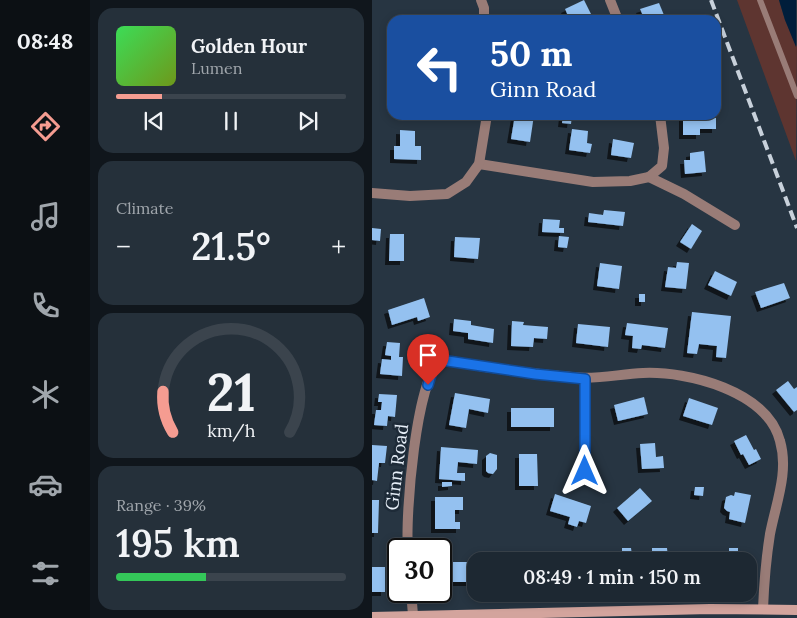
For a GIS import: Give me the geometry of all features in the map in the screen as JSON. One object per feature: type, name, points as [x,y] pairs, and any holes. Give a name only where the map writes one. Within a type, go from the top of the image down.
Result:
[{"type":"street","points":[[481,0],[484,15]]},
{"type":"street","points":[[610,0],[616,15]]},
{"type":"street","points":[[372,193],[410,196],[447,194],[466,182],[479,164],[486,120]]},
{"type":"street","points":[[479,164],[593,182],[630,181],[649,176],[662,166],[664,148],[661,120]]},
{"type":"street","points":[[649,176],[684,194],[735,225]]},
{"type":"street","name":"Ginn Road","points":[[407,538],[410,480],[421,410],[433,368],[441,360],[535,374],[585,379],[645,372],[684,376],[726,389],[756,405],[773,424],[780,439],[783,470],[781,488],[768,546],[763,609]]},
{"type":"street","points":[[585,379],[585,471]]},
{"type":"street","points":[[412,603],[413,615]]},
{"type":"street","points":[[372,616],[630,614],[763,609],[786,614],[796,610]]},
{"type":"lane","points":[[760,0],[796,96]]},
{"type":"shaded area","points":[[737,0],[779,0],[785,20],[797,47],[796,161]]},
{"type":"water","points":[[779,0],[796,0],[796,47],[785,20]]},
{"type":"building","points":[[584,0],[592,15],[568,15],[565,9]]},
{"type":"building","points":[[659,3],[664,15],[643,15],[640,9]]},
{"type":"building","points":[[514,120],[533,120],[530,142],[511,139]]},
{"type":"building","points":[[562,120],[571,120],[571,124],[562,123]]},
{"type":"building","points":[[683,120],[716,120],[716,129],[700,129],[700,135],[683,135]]},
{"type":"building","points":[[572,129],[588,131],[587,143],[592,144],[590,153],[569,150]]},
{"type":"building","points":[[400,130],[415,131],[415,146],[421,146],[421,160],[394,159],[394,146],[400,146]]},
{"type":"building","points":[[613,139],[634,143],[631,158],[611,155]]},
{"type":"building","points":[[704,151],[706,172],[685,174],[684,160],[690,160],[690,153]]},
{"type":"building","points":[[604,210],[625,212],[623,226],[588,222],[589,213],[603,215]]},
{"type":"building","points":[[543,219],[560,220],[559,228],[564,228],[564,233],[542,232]]},
{"type":"building","points":[[692,224],[702,231],[691,249],[680,242]]},
{"type":"building","points":[[372,228],[381,229],[380,241],[372,240]]},
{"type":"building","points":[[390,234],[404,234],[404,261],[389,261]]},
{"type":"building","points":[[559,236],[569,237],[567,248],[558,247]]},
{"type":"building","points":[[455,237],[480,238],[478,259],[454,257]]},
{"type":"building","points":[[677,262],[689,263],[686,289],[665,287],[668,267],[676,268]]},
{"type":"building","points":[[600,263],[622,266],[619,289],[597,286]]},
{"type":"building","points":[[715,271],[737,282],[731,296],[708,285]]},
{"type":"building","points":[[784,283],[790,298],[761,308],[755,292]]},
{"type":"building","points":[[639,294],[645,294],[645,302],[639,302]]},
{"type":"building","points":[[424,298],[430,317],[418,321],[417,317],[392,325],[388,310]]},
{"type":"building","points":[[692,312],[731,316],[726,358],[716,357],[717,346],[699,344],[697,354],[687,353]]},
{"type":"building","points":[[454,319],[471,321],[471,325],[494,329],[493,343],[468,339],[468,333],[453,331]]},
{"type":"building","points":[[512,321],[524,322],[523,325],[548,327],[547,339],[534,338],[533,347],[511,346]]},
{"type":"building","points":[[627,323],[668,328],[665,348],[642,345],[641,349],[632,348],[633,336],[625,335]]},
{"type":"building","points":[[578,324],[610,327],[608,347],[576,343]]},
{"type":"building","points":[[387,342],[400,343],[399,357],[403,357],[402,376],[380,374],[382,359],[391,360],[391,356],[385,355]]},
{"type":"building","points":[[788,381],[794,389],[797,387],[797,410],[794,412],[776,390]]},
{"type":"building","points":[[455,393],[490,399],[488,413],[469,409],[466,428],[449,425]]},
{"type":"building","points":[[379,394],[397,395],[395,417],[388,416],[387,426],[374,425],[376,410],[381,410],[382,402],[378,402]]},
{"type":"building","points":[[644,397],[648,414],[618,421],[614,405]]},
{"type":"building","points":[[689,398],[718,408],[712,425],[683,416]]},
{"type":"building","points":[[511,408],[554,408],[554,427],[511,427]]},
{"type":"building","points":[[746,435],[761,459],[749,465],[734,441]]},
{"type":"building","points":[[655,443],[656,457],[663,456],[664,468],[642,469],[640,444]]},
{"type":"building","points":[[372,445],[387,446],[385,463],[379,463],[377,481],[372,480]]},
{"type":"building","points":[[441,447],[478,450],[477,464],[458,462],[457,473],[465,473],[465,481],[439,479]]},
{"type":"building","points":[[490,453],[497,455],[497,469],[493,474],[486,471],[486,456]]},
{"type":"building","points":[[519,454],[537,454],[538,486],[519,486]]},
{"type":"building","points":[[442,482],[452,482],[452,486],[442,487]]},
{"type":"building","points":[[695,487],[704,487],[703,496],[694,495]]},
{"type":"building","points":[[640,488],[652,501],[628,521],[617,508]]},
{"type":"building","points":[[735,492],[751,495],[745,523],[729,519],[730,512],[724,508],[726,497],[734,496]]},
{"type":"building","points":[[555,494],[591,506],[586,523],[579,521],[577,527],[568,524],[570,517],[550,511]]},
{"type":"building","points":[[435,497],[463,497],[463,510],[455,510],[455,522],[460,522],[460,529],[435,529]]},
{"type":"building","points":[[372,500],[379,500],[378,533],[372,533]]},
{"type":"building","points":[[622,548],[631,548],[632,552],[622,552]]},
{"type":"building","points":[[652,548],[667,548],[667,552],[652,552]]},
{"type":"building","points":[[729,548],[738,548],[738,552],[729,552]]},
{"type":"building","points":[[452,562],[467,562],[467,582],[452,582]]},
{"type":"building","points":[[372,567],[385,567],[385,592],[372,592]]},
{"type":"railway","points":[[711,0],[717,15]]},
{"type":"railway","points":[[721,27],[797,228]]},
{"type":"route","points":[[428,385],[433,368],[441,360],[535,374],[585,379],[585,471]]}]
